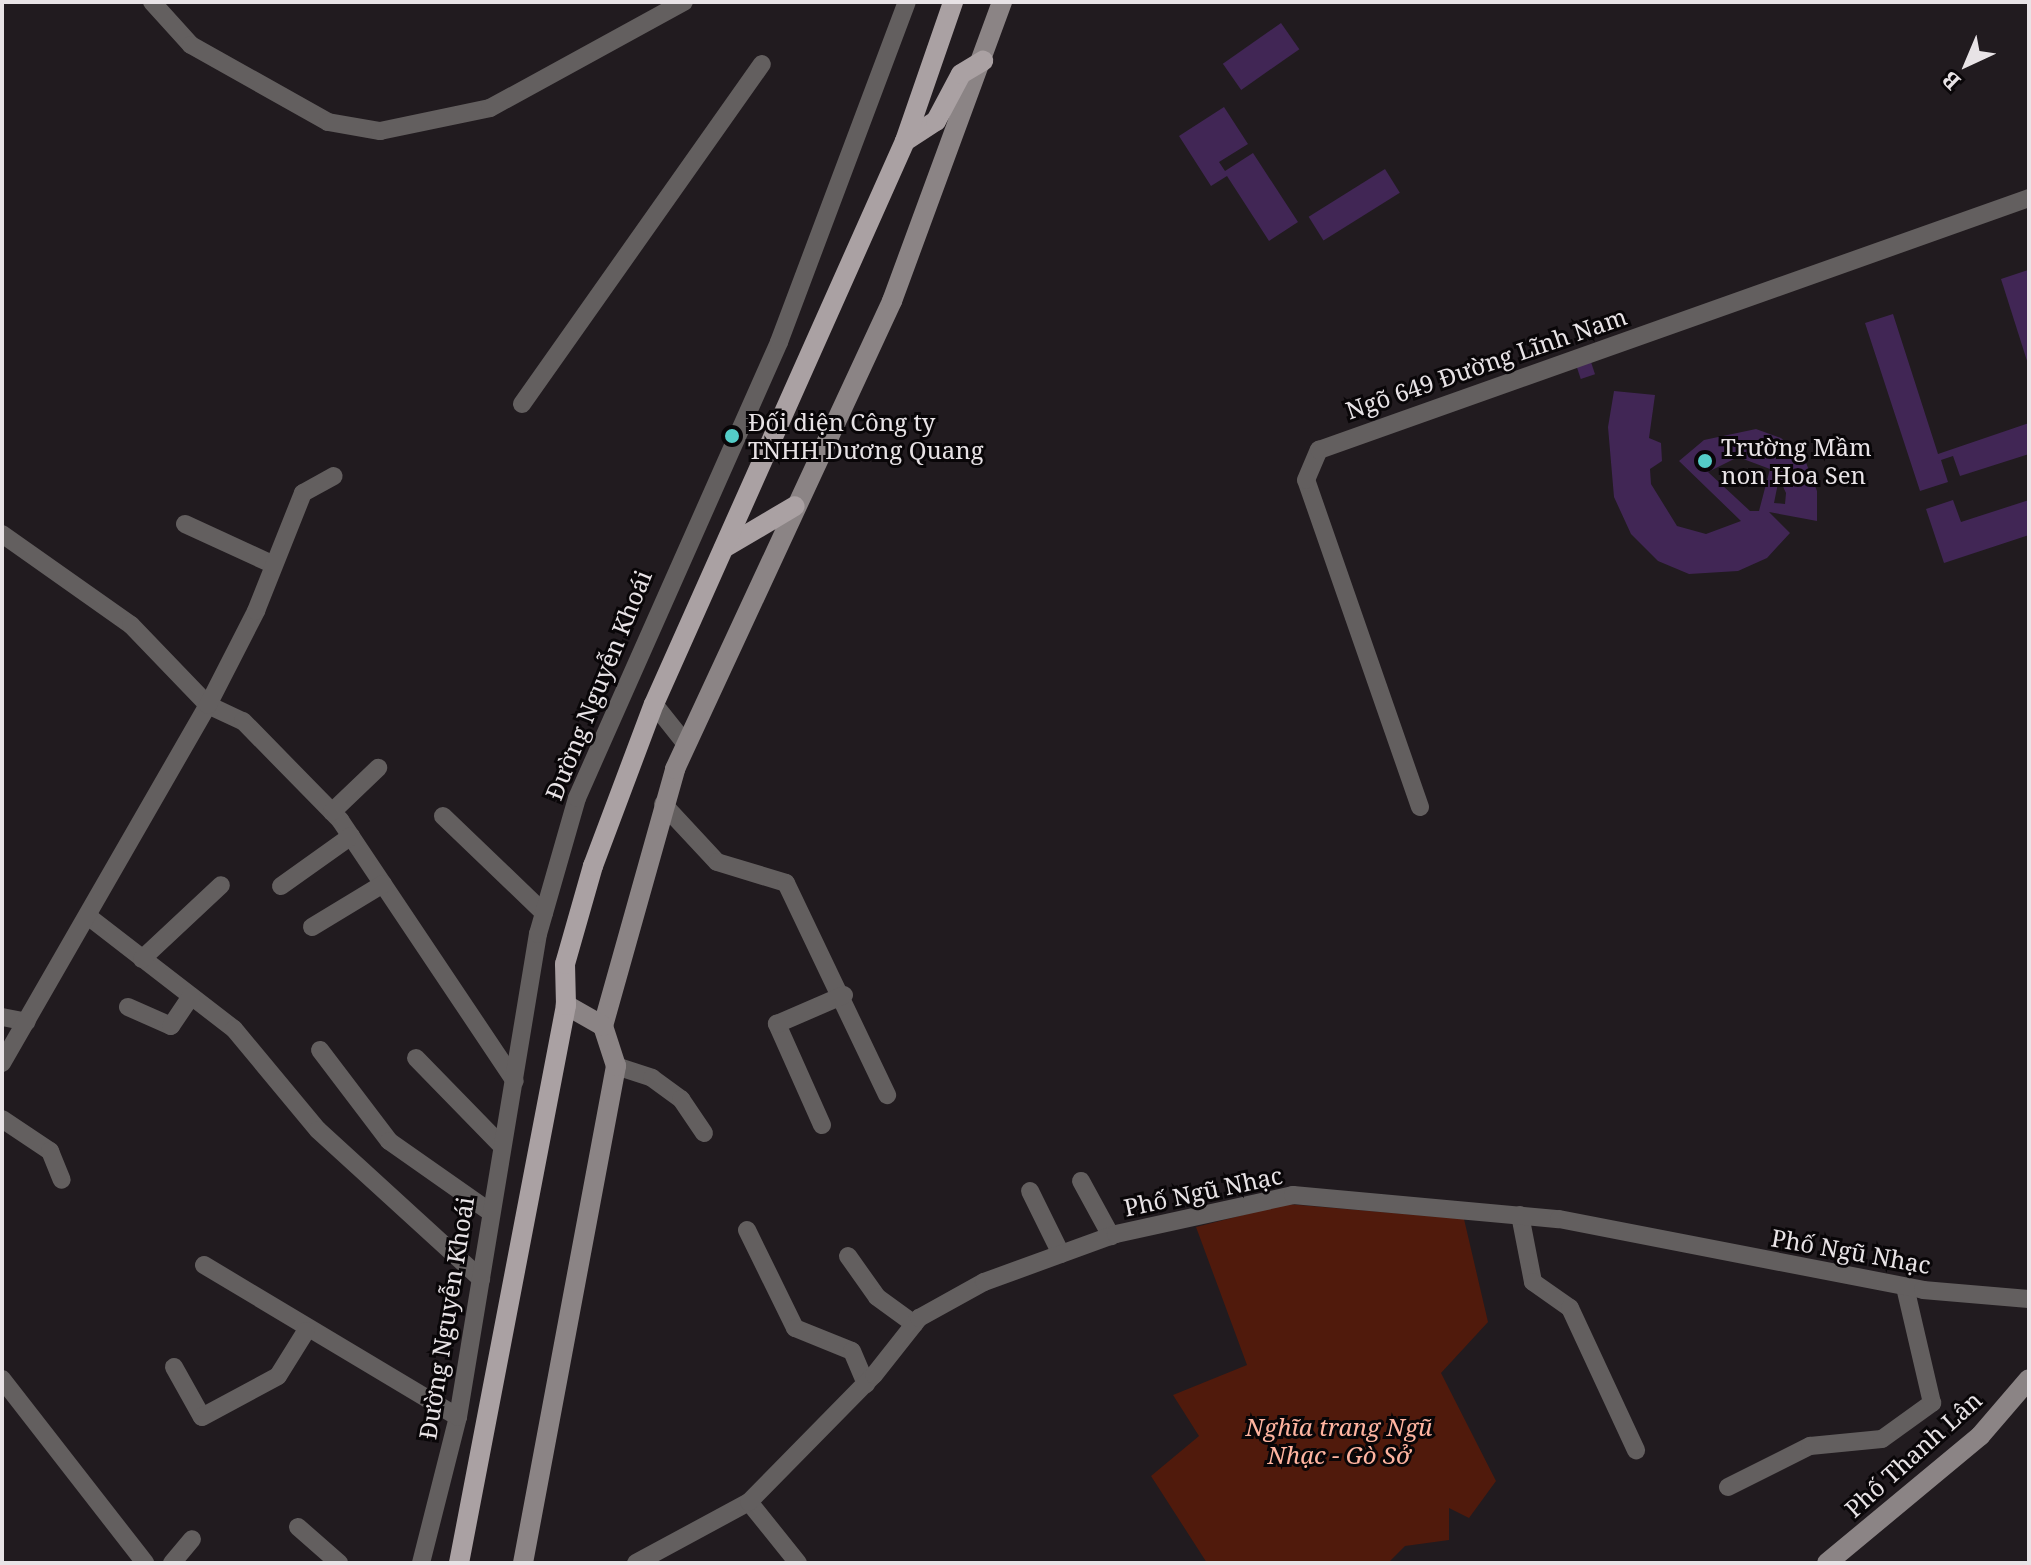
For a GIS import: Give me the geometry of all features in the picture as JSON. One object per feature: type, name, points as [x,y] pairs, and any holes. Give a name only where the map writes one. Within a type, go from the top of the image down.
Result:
[{"type":"main road","points":[[459,1563],[566,1005],[565,964],[589,880],[654,704],[905,141],[953,2]]},
{"type":"main road","points":[[905,141],[936,121],[961,74],[983,61]]},
{"type":"main road","points":[[724,548],[795,506]]},
{"type":"street","points":[[152,2],[191,45],[217,60],[328,122],[380,131],[490,108],[684,2]]},
{"type":"street","name":"Đường Nguyễn Khoái","points":[[421,1563],[458,1417],[499,1143],[515,1081],[544,913],[597,745],[779,342],[907,2]]},
{"type":"street","points":[[523,1563],[616,1066],[603,1026],[663,804],[685,743],[892,301],[983,61],[1002,2]]},
{"type":"street","points":[[522,404],[762,64]]},
{"type":"street","name":"Ngõ 649 Đường Lĩnh Nam","points":[[1420,807],[1306,480],[1319,450],[2029,198]]},
{"type":"street","points":[[2,1063],[89,917],[208,705],[303,493],[334,476]]},
{"type":"street","points":[[185,524],[272,564]]},
{"type":"street","points":[[2,534],[131,625],[208,705],[243,721],[332,812],[515,1081]]},
{"type":"street","points":[[654,704],[685,743]]},
{"type":"street","points":[[332,812],[378,768]]},
{"type":"street","points":[[663,804],[717,862],[786,883],[844,995],[887,1095]]},
{"type":"street","points":[[443,816],[544,913]]},
{"type":"street","points":[[281,886],[351,836]]},
{"type":"street","points":[[312,927],[383,884]]},
{"type":"street","points":[[142,959],[221,885]]},
{"type":"street","points":[[89,917],[191,996],[268,1065],[318,1130],[481,1279]]},
{"type":"street","points":[[822,1125],[777,1024],[844,995]]},
{"type":"street","points":[[128,1007],[171,1026],[191,996]]},
{"type":"street","points":[[566,1005],[603,1026]]},
{"type":"street","points":[[2,1017],[27,1022]]},
{"type":"street","points":[[320,1050],[389,1141],[490,1212]]},
{"type":"street","points":[[416,1058],[499,1143]]},
{"type":"street","points":[[616,1066],[652,1078],[681,1099],[704,1133]]},
{"type":"street","points":[[2,1119],[50,1151],[62,1180]]},
{"type":"street","points":[[1081,1181],[1111,1236]]},
{"type":"street","points":[[1030,1191],[1061,1254]]},
{"type":"street","name":"Phố Ngũ Nhạc","points":[[636,1563],[749,1502],[866,1384],[914,1324],[984,1282],[1111,1236],[1293,1195],[1520,1215],[1905,1287],[2029,1299]]},
{"type":"street","points":[[1520,1215],[1533,1282],[1570,1308],[1636,1450]]},
{"type":"street","points":[[747,1230],[795,1328],[852,1351],[866,1384]]},
{"type":"street","points":[[848,1256],[877,1297],[914,1324]]},
{"type":"street","points":[[204,1265],[306,1331],[458,1417]]},
{"type":"street","points":[[1728,1487],[1810,1446],[1882,1439],[1932,1403],[1905,1287]]},
{"type":"street","points":[[174,1367],[202,1417],[278,1376],[306,1331]]},
{"type":"street","points":[[2,1379],[145,1563]]},
{"type":"street","name":"Phố Thanh Lân","points":[[1827,1563],[1980,1436],[2029,1379]]},
{"type":"street","points":[[749,1502],[798,1563]]},
{"type":"street","points":[[298,1527],[339,1563]]},
{"type":"street","points":[[172,1563],[192,1539]]},
{"type":"green space","name":"Nghĩa trang Ngũ Nhạc - Gò Sở","points":[[1287,1204],[1464,1219],[1488,1322],[1441,1373],[1496,1481],[1469,1518],[1449,1508],[1449,1540],[1405,1546],[1388,1563],[1207,1563],[1151,1476],[1199,1436],[1173,1395],[1247,1365],[1196,1227]]},
{"type":"building","points":[[1281,23],[1299,49],[1241,90],[1223,64]]},
{"type":"building","points":[[1224,107],[1248,144],[1219,162],[1225,171],[1253,153],[1298,222],[1269,241],[1227,176],[1211,186],[1179,136]]},
{"type":"building","points":[[1385,169],[1400,193],[1324,240],[1309,217]]},
{"type":"building","points":[[2028,270],[2029,273],[2028,364],[2001,279]]},
{"type":"building","points":[[1893,314],[1938,454],[2029,423],[2029,454],[1960,476],[1953,456],[1941,460],[1948,482],[1920,491],[1865,323]]},
{"type":"building","points":[[1591,362],[1595,374],[1581,379],[1577,367]]},
{"type":"building","points":[[1614,391],[1655,395],[1649,438],[1661,443],[1662,461],[1650,469],[1651,484],[1677,526],[1706,534],[1741,521],[1679,461],[1704,440],[1756,429],[1781,438],[1805,460],[1817,491],[1817,521],[1769,512],[1790,533],[1767,558],[1738,571],[1689,574],[1658,561],[1631,534],[1614,497],[1608,427]],"holes":[[[1738,457],[1770,469],[1759,511],[1750,511],[1708,472]],[[1779,478],[1786,493],[1785,504],[1774,503]]]},
{"type":"building","points":[[1953,500],[1961,522],[2029,500],[2029,535],[1944,563],[1926,509]]},
{"type":"place","name":"Đối diện Công ty TNHH Dương Quang","points":[[732,436]]},
{"type":"place","name":"Trường Mầm non Hoa Sen","points":[[1705,461]]}]
